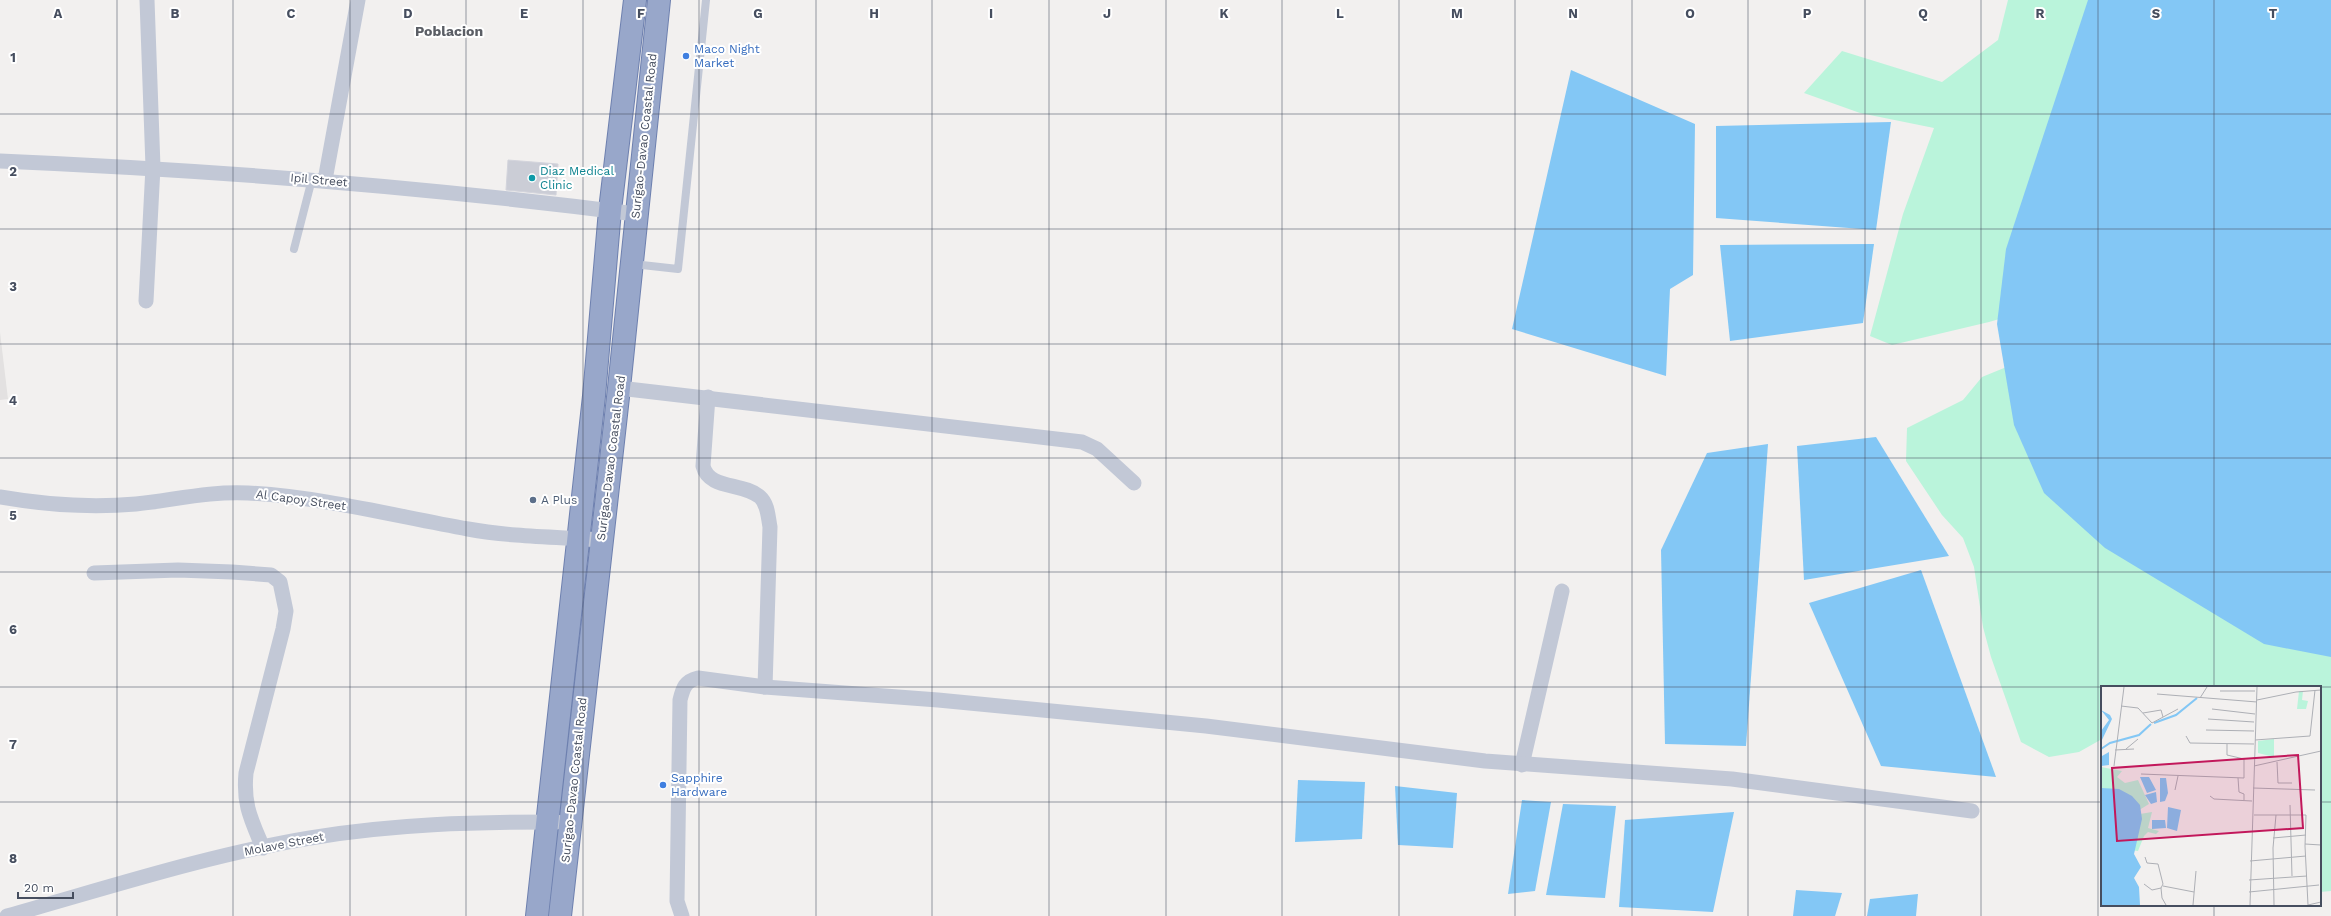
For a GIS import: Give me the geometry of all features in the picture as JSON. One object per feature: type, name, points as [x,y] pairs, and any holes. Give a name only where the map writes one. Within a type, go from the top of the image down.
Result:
[{"type":"highway","name":"Surigao-Davao Coastal Road","points":[[537,916],[594,396],[610,210],[635,0]]},
{"type":"highway","name":"Surigao-Davao Coastal Road","points":[[560,916],[619,388],[659,0]]},
{"type":"street","points":[[146,301],[153,168],[147,0]]},
{"type":"street","points":[[318,179],[358,0]]},
{"type":"street","name":"Ipil Street","points":[[0,161],[153,168],[318,179],[636,214]]},
{"type":"street","points":[[619,388],[708,397],[853,416],[1082,442],[1097,449],[1134,483]]},
{"type":"street","points":[[708,397],[703,466],[705,474],[711,480],[745,488],[761,498],[767,510],[770,526],[765,687]]},
{"type":"street","name":"Al Capoy Street","points":[[0,497],[64,506],[137,504],[203,494],[248,493],[305,499],[469,529],[601,540]]},
{"type":"street","points":[[94,573],[178,570],[232,572],[271,575],[280,582],[286,611],[283,629],[246,773],[244,789],[246,805],[263,848]]},
{"type":"street","points":[[1522,765],[1562,591]]},
{"type":"street","points":[[682,916],[677,901],[680,700],[684,685],[698,678],[765,687],[938,700],[1206,726],[1522,765],[1732,778],[1972,811]]},
{"type":"street","name":"Molave Street","points":[[7,916],[214,859],[309,838],[366,830],[463,822],[570,822]]},
{"type":"lane","points":[[631,264],[678,269],[706,0]]},
{"type":"lane","points":[[294,249],[318,179]]},
{"type":"shaded area","points":[[0,332],[8,399],[0,400]]},
{"type":"green space","points":[[2008,0],[2181,0],[2020,313],[1989,322],[1892,345],[1870,336],[1903,214],[1934,128],[1860,113],[1804,93],[1842,51],[1942,82],[1998,40]]},
{"type":"green space","points":[[2070,341],[2331,522],[2331,891],[2321,892],[2321,686],[2101,686],[2101,740],[2079,752],[2049,757],[2021,742],[1991,657],[1983,627],[1974,567],[1963,538],[1942,515],[1906,461],[1907,428],[1963,400],[1982,377]]},
{"type":"water","points":[[2088,0],[2331,0],[2331,657],[2264,644],[2105,548],[2044,493],[2014,425],[1997,324],[2006,249]]},
{"type":"water","points":[[1571,70],[1695,124],[1693,275],[1670,289],[1666,376],[1512,329]]},
{"type":"water","points":[[1891,122],[1876,230],[1716,218],[1716,126]]},
{"type":"water","points":[[1874,244],[1863,323],[1730,341],[1720,245]]},
{"type":"water","points":[[1876,437],[1949,556],[1804,580],[1797,446]]},
{"type":"water","points":[[1768,444],[1746,746],[1665,744],[1661,550],[1707,453]]},
{"type":"water","points":[[1921,570],[1996,777],[1881,766],[1809,603]]},
{"type":"water","points":[[1298,780],[1365,782],[1362,839],[1295,842]]},
{"type":"water","points":[[1395,786],[1457,793],[1453,848],[1398,845]]},
{"type":"water","points":[[1522,800],[1551,802],[1535,891],[1508,894]]},
{"type":"water","points":[[1563,804],[1616,806],[1605,898],[1546,895]]},
{"type":"water","points":[[1734,812],[1713,912],[1619,907],[1625,820]]},
{"type":"water","points":[[1796,890],[1842,893],[1835,916],[1793,916]]},
{"type":"water","points":[[1918,894],[1916,916],[1867,916],[1870,899]]},
{"type":"building","name":"Diaz Medical Clinic","points":[[508,160],[558,164],[556,195],[506,190]]},
{"type":"place","name":"Maco Night Market","points":[[686,56]]},
{"type":"place","name":"Diaz Medical Clinic","points":[[532,178]]},
{"type":"place","name":"A Plus","points":[[533,500]]},
{"type":"place","name":"Sapphire Hardware","points":[[663,785]]},
{"type":"district","name":"Poblacion","points":[[449,31]]}]
